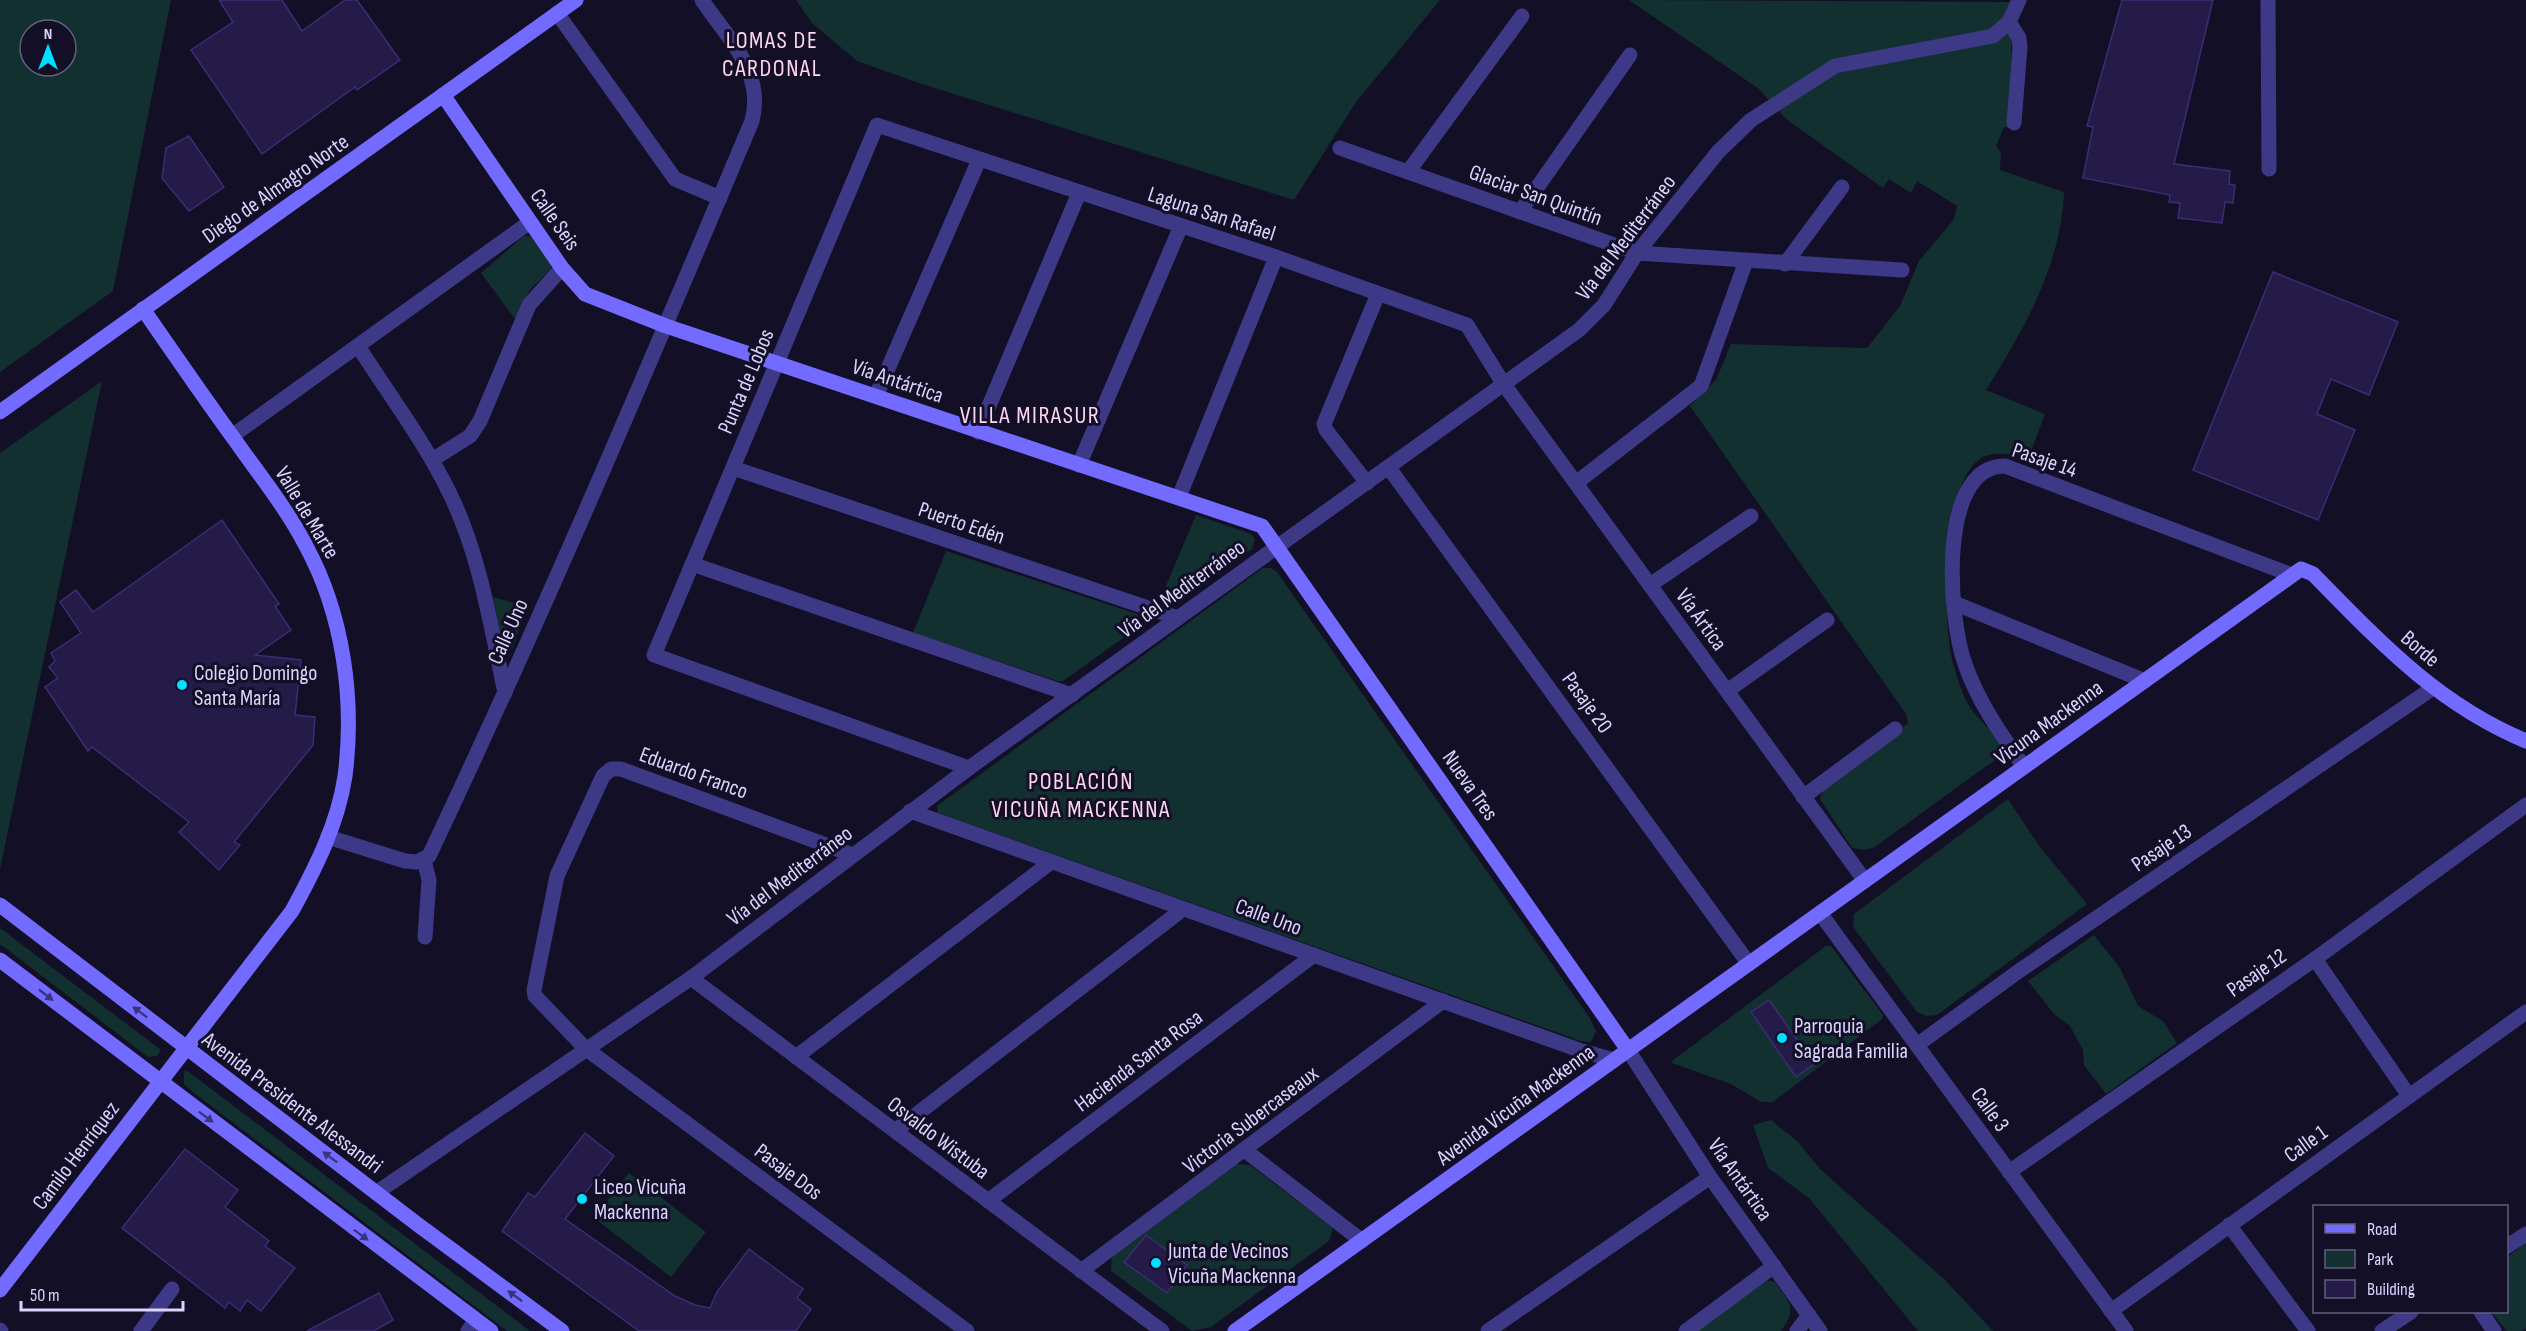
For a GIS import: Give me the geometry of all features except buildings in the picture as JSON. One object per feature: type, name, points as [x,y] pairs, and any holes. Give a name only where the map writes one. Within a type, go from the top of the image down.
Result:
[{"type":"street","name":"Diego de Almagro Norte","points":[[0,412],[576,0]]},
{"type":"street","name":"Calle Uno","points":[[424,860],[429,856],[505,693],[666,326],[752,121],[756,95],[752,73],[702,0]]},
{"type":"street","points":[[2014,123],[2020,47],[2019,38],[2009,22],[2019,0]]},
{"type":"street","points":[[2268,0],[2269,169]]},
{"type":"street","points":[[557,13],[675,179],[720,198]]},
{"type":"street","points":[[1408,172],[1522,16]]},
{"type":"street","name":"Vía del Mediterráneo","points":[[376,1193],[585,1048],[691,978],[910,811],[1278,545],[1389,468],[1593,318],[1637,253],[1734,134],[1806,82],[1834,66],[1993,36],[2009,22]]},
{"type":"street","points":[[1520,212],[1630,55]]},
{"type":"street","name":"Calle Seis","points":[[443,95],[562,268],[585,294],[666,326]]},
{"type":"street","name":"Laguna San Rafael","points":[[877,125],[1276,257],[1467,325],[1503,383]]},
{"type":"street","name":"Punta de Lobos","points":[[877,125],[654,655],[969,768]]},
{"type":"street","name":"Glaciar San Quintín","points":[[1340,148],[1637,253],[1902,270]]},
{"type":"street","points":[[876,396],[979,160]]},
{"type":"street","points":[[1785,264],[1842,187]]},
{"type":"street","points":[[978,432],[1079,193]]},
{"type":"street","points":[[232,436],[530,222]]},
{"type":"street","points":[[1079,465],[1181,226]]},
{"type":"street","points":[[1179,497],[1276,257]]},
{"type":"street","points":[[1576,483],[1701,386],[1746,261]]},
{"type":"street","points":[[432,460],[470,436],[480,422],[530,305],[562,268]]},
{"type":"street","points":[[1367,483],[1326,430],[1324,424],[1378,294]]},
{"type":"street","name":"Valle de Marte","points":[[143,309],[306,546],[333,613],[347,693],[347,748],[344,777],[328,837],[314,870],[292,911],[186,1048]]},
{"type":"street","name":"Vía Antártica","points":[[666,326],[1256,523],[1278,545]]},
{"type":"street","points":[[358,346],[432,460],[451,496],[467,538],[489,616],[505,693]]},
{"type":"street","name":"Vía Ártica","points":[[1503,383],[1865,881]]},
{"type":"street","name":"Pasaje 14","points":[[2024,767],[1975,693],[1959,645],[1954,603],[1954,543],[1961,501],[1975,478],[1996,466],[2005,466],[2297,572]]},
{"type":"street","name":"Puerto Edén","points":[[733,468],[1178,618]]},
{"type":"street","name":"Pasaje 20","points":[[1389,468],[1749,964]]},
{"type":"street","points":[[1650,585],[1751,516]]},
{"type":"street","name":"Nueva Tres","points":[[1278,545],[1628,1050]]},
{"type":"street","points":[[692,564],[1072,695]]},
{"type":"street","name":"Vicuna Mackenna","points":[[1820,913],[2297,572]]},
{"type":"street","name":"Borde","points":[[2297,572],[2313,574],[2373,635],[2433,688],[2469,714],[2526,741]]},
{"type":"street","points":[[1954,603],[2145,681]]},
{"type":"street","points":[[1727,691],[1827,621]]},
{"type":"street","name":"Pasaje 13","points":[[1917,1046],[2019,970],[2433,688]]},
{"type":"street","points":[[1803,796],[1895,729]]},
{"type":"street","name":"Eduardo Franco","points":[[585,1048],[535,996],[534,990],[557,876],[603,777],[611,769],[621,769],[854,855]]},
{"type":"street","name":"Pasaje 12","points":[[2009,1172],[2315,959],[2526,805]]},
{"type":"street","name":"Calle Uno","points":[[910,811],[1314,956],[1614,1060]]},
{"type":"street","points":[[328,837],[405,861],[424,860],[429,880],[425,937]]},
{"type":"street","points":[[796,1057],[1051,862]]},
{"type":"street","name":"Avenida Presidente Alessandri","points":[[0,904],[376,1193],[562,1331]]},
{"type":"street","points":[[895,1131],[1183,909]]},
{"type":"street","name":"Avenida Vicuña Mackenna","points":[[1235,1331],[1820,913]]},
{"type":"street","name":"Calle 3","points":[[1820,913],[2126,1331]]},
{"type":"street","name":"Hacienda Santa Rosa","points":[[988,1201],[1314,956]]},
{"type":"street","points":[[2315,959],[2409,1096]]},
{"type":"street","points":[[0,960],[472,1325],[491,1331]]},
{"type":"street","name":"Osvaldo Wistuba","points":[[691,978],[1161,1331]]},
{"type":"street","name":"Victoria Subercaseaux","points":[[1081,1271],[1443,1001]]},
{"type":"street","name":"Calle 1","points":[[2111,1311],[2526,1012]]},
{"type":"street","name":"Camilo Henríquez","points":[[0,1290],[186,1048]]},
{"type":"street","name":"Pasaje Dos","points":[[585,1048],[967,1331]]},
{"type":"street","name":"Vía Antártica","points":[[1628,1050],[1710,1178],[1820,1331]]},
{"type":"street","points":[[1246,1150],[1362,1240]]},
{"type":"street","points":[[1488,1331],[1710,1178]]},
{"type":"street","points":[[2229,1225],[2308,1331]]},
{"type":"street","points":[[2508,1246],[2526,1234]]},
{"type":"street","points":[[1686,1331],[1774,1266]]},
{"type":"street","points":[[141,1331],[172,1289]]},
{"type":"street","points":[[2382,1331],[2407,1313]]},
{"type":"street","points":[[2482,1313],[2494,1331]]},
{"type":"street","points":[[1797,1331],[1809,1315]]},
{"type":"green space","points":[[0,0],[171,0],[113,291],[0,372]]},
{"type":"green space","points":[[796,0],[1440,0],[1356,102],[1294,200],[919,83],[857,61],[812,23]]},
{"type":"green space","points":[[1629,0],[2013,2],[2009,128],[2004,127],[1996,146],[2001,152],[2000,170],[2064,192],[2056,246],[2048,271],[2027,320],[1986,390],[2045,414],[2028,459],[1994,454],[1983,457],[1969,470],[1959,492],[1952,521],[1947,585],[1949,643],[1958,681],[1969,705],[1995,736],[2003,754],[1875,847],[1865,850],[1852,848],[1820,799],[1823,789],[1908,723],[1906,714],[1690,406],[1716,380],[1731,344],[1867,348],[1900,306],[1919,261],[1954,219],[1957,206],[1917,181],[1911,193],[1889,179],[1883,188],[1786,119],[1759,89]]},
{"type":"green space","points":[[524,236],[530,236],[551,263],[551,269],[530,290],[515,319],[481,273]]},
{"type":"green space","points":[[102,381],[0,869],[0,453]]},
{"type":"green space","points":[[1196,515],[1251,534],[1255,539],[1252,549],[1175,603],[1166,605],[1159,602]]},
{"type":"green space","points":[[946,551],[1137,614],[1142,621],[1140,626],[1063,681],[1057,681],[913,633]]},
{"type":"green space","points":[[1263,568],[1271,568],[1277,572],[1589,1017],[1596,1031],[1591,1042],[1581,1041],[938,813],[937,806]]},
{"type":"green space","points":[[493,597],[527,607],[513,647],[508,652],[503,648]]},
{"type":"green space","points":[[2008,799],[2040,847],[2087,904],[1937,1015],[1926,1016],[1917,1012],[1856,931],[1853,925],[1854,914]]},
{"type":"green space","points":[[0,928],[161,1050],[157,1056],[148,1057],[0,944]]},
{"type":"green space","points":[[2094,935],[2120,968],[2138,1006],[2163,1021],[2177,1043],[2106,1094],[2084,1065],[2083,1050],[2070,1026],[2054,1014],[2028,981]]},
{"type":"green space","points":[[1826,946],[1831,946],[1883,1015],[1882,1019],[1773,1102],[1761,1102],[1731,1084],[1672,1063],[1672,1061]]},
{"type":"green space","points":[[184,1071],[189,1072],[530,1331],[507,1331],[194,1093],[184,1084]]},
{"type":"green space","points":[[1771,1120],[1798,1142],[1820,1169],[1945,1280],[1993,1331],[1918,1331],[1809,1198],[1768,1168],[1753,1125]]},
{"type":"green space","points":[[1236,1164],[1250,1165],[1333,1228],[1329,1241],[1211,1327],[1192,1331],[1111,1271],[1112,1253]]},
{"type":"green space","points":[[629,1173],[706,1232],[671,1277],[594,1218]]},
{"type":"green space","points":[[2526,1243],[2526,1328],[2522,1331],[2507,1331],[2492,1313],[2508,1313],[2508,1256]]},
{"type":"green space","points":[[1762,1280],[1775,1282],[1790,1306],[1791,1311],[1781,1331],[1694,1331]]},
{"type":"place","name":"Colegio Domingo Santa María","points":[[182,685]]},
{"type":"place","name":"Parroquia Sagrada Familia","points":[[1782,1038]]},
{"type":"place","name":"Liceo Vicuña Mackenna","points":[[582,1199]]},
{"type":"place","name":"Junta de Vecinos Vicuña Mackenna","points":[[1156,1263]]},
{"type":"district","name":"LOMAS DE CARDONAL","points":[[772,54]]},
{"type":"district","name":"VILLA MIRASUR","points":[[1030,415]]},
{"type":"district","name":"POBLACIÓN VICUÑA MACKENNA","points":[[1081,795]]}]
